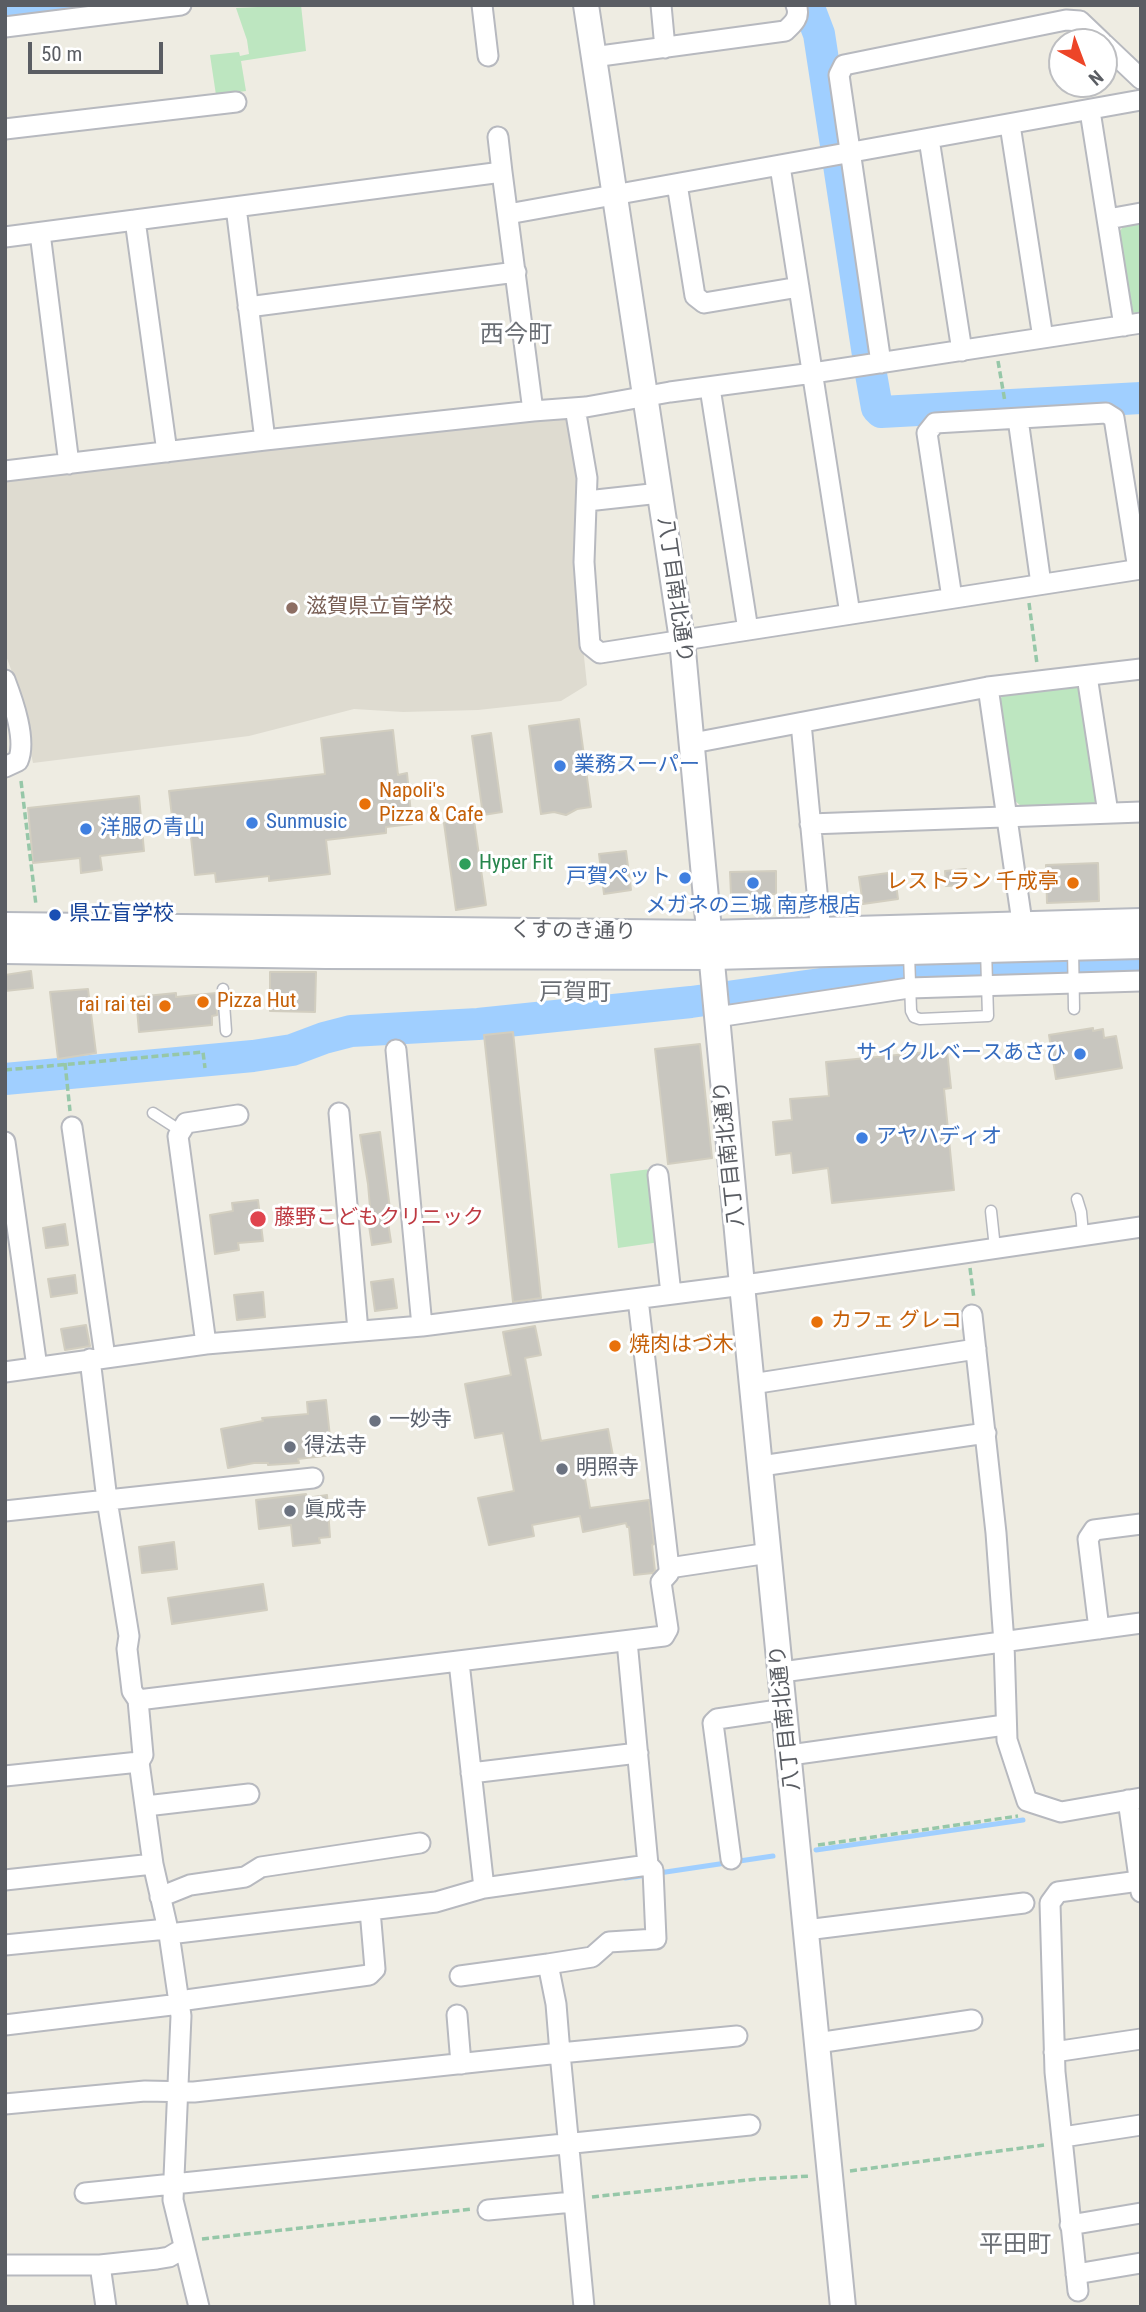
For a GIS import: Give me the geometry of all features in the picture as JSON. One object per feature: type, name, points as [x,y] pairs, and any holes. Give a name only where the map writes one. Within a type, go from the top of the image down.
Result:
[{"type":"main road","name":"くすのき通り","points":[[5,950],[112,959],[326,962],[711,945],[1024,936],[1141,922]]},
{"type":"main road","name":"くすのき通り","points":[[5,926],[711,945]]},
{"type":"main road","name":"くすのき通り","points":[[822,942],[909,960],[986,956],[1024,936],[1073,954],[1141,945]]},
{"type":"street","points":[[5,27],[181,5]]},
{"type":"street","points":[[482,5],[488,56]]},
{"type":"street","name":"八丁目南北通り","points":[[586,5],[682,640],[843,2307]]},
{"type":"street","points":[[661,5],[665,48]]},
{"type":"street","points":[[593,57],[785,32],[796,21],[799,10],[796,5]]},
{"type":"street","points":[[881,363],[839,75],[844,65],[1066,20],[1080,22],[1087,28]]},
{"type":"street","points":[[1118,57],[1141,79]]},
{"type":"street","points":[[508,214],[1141,100]]},
{"type":"street","points":[[5,129],[236,102]]},
{"type":"street","points":[[5,471],[265,440],[575,408],[1132,324],[1108,219],[1090,111]]},
{"type":"street","points":[[1010,125],[1043,338]]},
{"type":"street","points":[[498,136],[533,411]]},
{"type":"street","points":[[929,139],[962,351]]},
{"type":"street","points":[[780,166],[850,614]]},
{"type":"street","points":[[5,237],[502,172]]},
{"type":"street","points":[[677,184],[695,296],[704,303],[799,287]]},
{"type":"street","points":[[236,207],[265,440]]},
{"type":"street","points":[[1108,219],[1141,213]]},
{"type":"street","points":[[135,220],[167,452]]},
{"type":"street","points":[[40,233],[69,464]]},
{"type":"street","points":[[248,307],[516,272]]},
{"type":"street","points":[[710,388],[748,630]]},
{"type":"street","points":[[575,408],[586,463],[584,562],[590,645],[600,653],[1140,569],[1114,418],[1106,413],[935,423],[926,433],[952,598]]},
{"type":"street","points":[[1018,419],[1034,585]]},
{"type":"street","points":[[587,501],[660,494]]},
{"type":"street","points":[[693,743],[988,687],[1141,669]]},
{"type":"street","points":[[1087,676],[1108,813]]},
{"type":"street","points":[[5,767],[18,761],[22,753],[18,721],[6,683]]},
{"type":"street","points":[[988,687],[1024,936]]},
{"type":"street","points":[[801,723],[822,942]]},
{"type":"street","points":[[810,824],[1141,812]]},
{"type":"street","points":[[716,1005],[909,984],[1141,981]]},
{"type":"street","points":[[396,1050],[422,1326]]},
{"type":"street","points":[[340,1113],[358,1331]]},
{"type":"street","points":[[206,1344],[202,1292],[178,1136],[186,1123],[238,1115]]},
{"type":"street","points":[[72,1127],[97,1358],[107,1500],[129,1636],[127,1649],[132,1691],[138,1700],[143,1755],[139,1762],[153,1864],[180,2003],[179,2092],[173,2200],[199,2307]]},
{"type":"street","points":[[5,1142],[37,1367]]},
{"type":"street","points":[[658,1175],[671,1294]]},
{"type":"street","points":[[5,1372],[310,1331],[358,1331],[422,1326],[638,1299],[1141,1227]]},
{"type":"street","points":[[138,1700],[664,1636],[668,1629],[662,1582],[669,1573],[669,1568],[638,1299]]},
{"type":"street","points":[[972,1315],[986,1433],[1004,1643],[1005,1725],[1007,1740],[1027,1801],[1061,1812],[1134,1799],[1140,1887],[1058,1892],[1050,1903],[1054,2052],[1077,2283],[1141,2263]]},
{"type":"street","points":[[752,1384],[976,1349]]},
{"type":"street","points":[[761,1466],[986,1433]]},
{"type":"street","points":[[5,1511],[313,1478]]},
{"type":"street","points":[[1099,1629],[1088,1539],[1094,1531],[1141,1524]]},
{"type":"street","points":[[669,1568],[769,1553]]},
{"type":"street","points":[[782,1672],[1141,1623]]},
{"type":"street","points":[[460,1976],[592,1958],[609,1942],[656,1939],[653,1870],[648,1865],[626,1641]]},
{"type":"street","points":[[459,1662],[484,1888]]},
{"type":"street","points":[[731,1859],[713,1723],[717,1719],[785,1709]]},
{"type":"street","points":[[790,1755],[1005,1725]]},
{"type":"street","points":[[471,1773],[638,1753]]},
{"type":"street","points":[[5,1776],[139,1762]]},
{"type":"street","points":[[146,1806],[248,1794]]},
{"type":"street","points":[[160,1897],[190,1885],[245,1877],[261,1867],[420,1843]]},
{"type":"street","points":[[5,1880],[153,1864]]},
{"type":"street","points":[[5,1945],[168,1932],[436,1902],[484,1888],[648,1865]]},
{"type":"street","points":[[806,1930],[1024,1903]]},
{"type":"street","points":[[5,2025],[369,1975],[376,1969],[370,1910]]},
{"type":"street","points":[[548,1964],[556,2004],[584,2307]]},
{"type":"street","points":[[457,2015],[461,2064]]},
{"type":"street","points":[[817,2043],[972,2020]]},
{"type":"street","points":[[5,2104],[145,2091],[179,2092],[737,2036]]},
{"type":"street","points":[[1054,2052],[1141,2039]]},
{"type":"street","points":[[86,2193],[750,2125]]},
{"type":"street","points":[[1063,2137],[1141,2125]]},
{"type":"street","points":[[488,2210],[573,2202]]},
{"type":"street","points":[[1070,2225],[1141,2213]]},
{"type":"street","points":[[5,2265],[100,2265],[157,2259],[169,2257],[183,2245]]},
{"type":"street","points":[[100,2265],[106,2307]]},
{"type":"lane","points":[[1073,954],[1074,1009]]},
{"type":"lane","points":[[909,960],[911,1011],[914,1017],[966,1018],[988,1016],[986,956]]},
{"type":"lane","points":[[223,989],[226,1031]]},
{"type":"lane","points":[[153,1113],[181,1131]]},
{"type":"lane","points":[[1077,1199],[1083,1234]]},
{"type":"lane","points":[[990,1211],[995,1248]]},
{"type":"path","points":[[996,345],[1004,401]]},
{"type":"path","points":[[1034,585],[1039,680]]},
{"type":"path","points":[[20,781],[37,911]]},
{"type":"path","points":[[5,1070],[203,1052],[205,1068]]},
{"type":"path","points":[[65,1064],[72,1127]]},
{"type":"path","points":[[969,1252],[975,1308],[972,1315]]},
{"type":"path","points":[[808,1846],[1022,1816],[1027,1801]]},
{"type":"path","points":[[841,2172],[1048,2144],[1063,2137]]},
{"type":"path","points":[[573,2202],[579,2199],[757,2179],[820,2175]]},
{"type":"path","points":[[183,2245],[478,2208],[488,2210]]},
{"type":"shaded area","name":"滋賀県立盲学校","points":[[568,416],[581,477],[574,562],[587,685],[561,701],[478,710],[403,712],[354,709],[249,736],[33,763],[16,683],[5,653],[5,481]]},
{"type":"green space","points":[[301,5],[306,51],[241,61],[246,91],[216,95],[210,55],[239,52],[240,56],[249,54],[236,8]]},
{"type":"green space","points":[[1141,222],[1140,316],[1131,311],[1117,237],[1126,225]]},
{"type":"green space","points":[[1075,685],[1083,694],[1099,797],[1092,806],[1023,808],[1012,798],[997,703],[1004,694]]},
{"type":"green space","points":[[651,1169],[660,1242],[618,1248],[610,1174]]},
{"type":"building","name":"業務スーパー","points":[[579,719],[591,807],[577,809],[566,815],[554,812],[541,814],[529,726]]},
{"type":"building","name":"Sunmusic","points":[[393,730],[398,775],[407,773],[412,824],[386,827],[386,833],[326,840],[330,874],[269,881],[269,876],[216,882],[215,873],[195,875],[190,828],[180,829],[178,816],[172,817],[169,791],[325,774],[321,738]]},
{"type":"building","points":[[491,733],[502,812],[483,815],[472,736]]},
{"type":"building","name":"洋服の青山","points":[[139,796],[144,851],[100,856],[102,870],[81,873],[80,858],[33,863],[28,808]]},
{"type":"building","name":"Hyper Fit","points":[[473,813],[486,905],[456,910],[444,823],[447,822],[446,817]]},
{"type":"building","points":[[626,851],[631,890],[604,894],[599,854]]},
{"type":"building","name":"レストラン 千成亭","points":[[1098,863],[1099,901],[1047,903],[1046,865]]},
{"type":"building","points":[[966,869],[967,885],[946,886],[945,871]]},
{"type":"building","name":"メガネの三城 南彦根店","points":[[776,871],[776,894],[731,895],[730,872]]},
{"type":"building","points":[[888,873],[890,884],[896,884],[898,899],[863,904],[859,877]]},
{"type":"building","points":[[31,971],[33,988],[5,991],[5,975]]},
{"type":"building","points":[[270,972],[316,972],[315,1012],[270,1011]]},
{"type":"building","points":[[88,989],[96,1053],[58,1059],[50,992]]},
{"type":"building","points":[[176,993],[176,997],[216,993],[217,1015],[212,1016],[212,1025],[139,1032],[136,997]]},
{"type":"building","name":"サイクルベースあさひ","points":[[1093,1028],[1093,1031],[1103,1029],[1104,1038],[1116,1036],[1122,1068],[1056,1079],[1049,1035]]},
{"type":"building","points":[[513,1032],[541,1298],[513,1302],[484,1035]]},
{"type":"building","points":[[700,1044],[712,1158],[668,1164],[655,1049]]},
{"type":"building","name":"アヤハディオ","points":[[947,1050],[951,1088],[944,1089],[954,1190],[832,1203],[828,1168],[793,1173],[791,1153],[776,1155],[773,1122],[792,1120],[790,1099],[829,1096],[826,1062]]},
{"type":"building","points":[[380,1132],[390,1209],[386,1209],[391,1242],[372,1245],[368,1219],[371,1219],[368,1184],[360,1135]]},
{"type":"building","points":[[258,1200],[263,1241],[238,1243],[239,1250],[215,1254],[210,1215],[233,1211],[232,1203]]},
{"type":"building","points":[[65,1224],[68,1245],[46,1248],[43,1228]]},
{"type":"building","points":[[75,1275],[77,1293],[51,1297],[48,1279]]},
{"type":"building","points":[[393,1279],[397,1308],[375,1311],[371,1282]]},
{"type":"building","points":[[263,1292],[265,1317],[237,1320],[234,1295]]},
{"type":"building","points":[[86,1325],[90,1346],[65,1350],[61,1329]]},
{"type":"building","points":[[535,1326],[541,1355],[525,1358],[541,1441],[608,1429],[615,1467],[584,1473],[590,1508],[649,1500],[654,1544],[653,1573],[634,1575],[629,1527],[626,1523],[583,1532],[580,1516],[532,1525],[534,1536],[489,1545],[478,1498],[514,1491],[503,1433],[475,1438],[465,1384],[511,1375],[503,1332]]},
{"type":"building","points":[[326,1400],[332,1455],[298,1459],[299,1463],[254,1463],[228,1468],[221,1429],[263,1421],[262,1418],[308,1414],[307,1402]]},
{"type":"building","points":[[306,1494],[307,1498],[327,1495],[330,1537],[319,1538],[320,1543],[293,1546],[291,1525],[259,1529],[256,1500]]},
{"type":"building","points":[[174,1542],[177,1569],[142,1573],[139,1547]]},
{"type":"building","points":[[263,1584],[267,1610],[172,1624],[168,1598]]},
{"type":"waterway","points":[[5,13],[73,5]]},
{"type":"waterway","points":[[808,5],[819,34],[836,145]]},
{"type":"waterway","points":[[839,165],[868,355]]},
{"type":"waterway","points":[[871,374],[877,408],[881,412],[1141,398]]},
{"type":"waterway","points":[[5,1079],[253,1056],[292,1050],[351,1031],[478,1024],[691,1002],[878,976],[1141,968]]},
{"type":"waterway","points":[[816,1850],[1023,1820]]},
{"type":"waterway","points":[[659,1873],[773,1856]]},
{"type":"waterway","points":[[625,1878],[648,1875]]},
{"type":"place","name":"滋賀県立盲学校","points":[[292,608]]},
{"type":"place","name":"業務スーパー","points":[[560,766]]},
{"type":"place","name":"Napoli's Pizza & Cafe","points":[[365,804]]},
{"type":"place","name":"Sunmusic","points":[[252,823]]},
{"type":"place","name":"洋服の青山","points":[[86,829]]},
{"type":"place","name":"Hyper Fit","points":[[465,864]]},
{"type":"place","name":"戸賀ペット","points":[[685,878]]},
{"type":"place","name":"メガネの三城 南彦根店","points":[[753,883]]},
{"type":"place","name":"レストラン 千成亭","points":[[1073,883]]},
{"type":"place","name":"県立盲学校","points":[[55,915]]},
{"type":"place","name":"Pizza Hut","points":[[203,1002]]},
{"type":"place","name":"rai rai tei","points":[[165,1006]]},
{"type":"place","name":"サイクルベースあさひ","points":[[1080,1054]]},
{"type":"place","name":"アヤハディオ","points":[[862,1138]]},
{"type":"place","name":"藤野こどもクリニック","points":[[258,1219]]},
{"type":"place","name":"カフェ グレコ","points":[[817,1322]]},
{"type":"place","name":"焼肉はづ木","points":[[615,1346]]},
{"type":"place","name":"一妙寺","points":[[375,1421]]},
{"type":"place","name":"得法寺","points":[[290,1447]]},
{"type":"place","name":"明照寺","points":[[562,1469]]},
{"type":"place","name":"眞成寺","points":[[290,1511]]},
{"type":"district","name":"西今町","points":[[516,336]]},
{"type":"district","name":"戸賀町","points":[[575,994]]},
{"type":"district","name":"平田町","points":[[1015,2246]]}]
